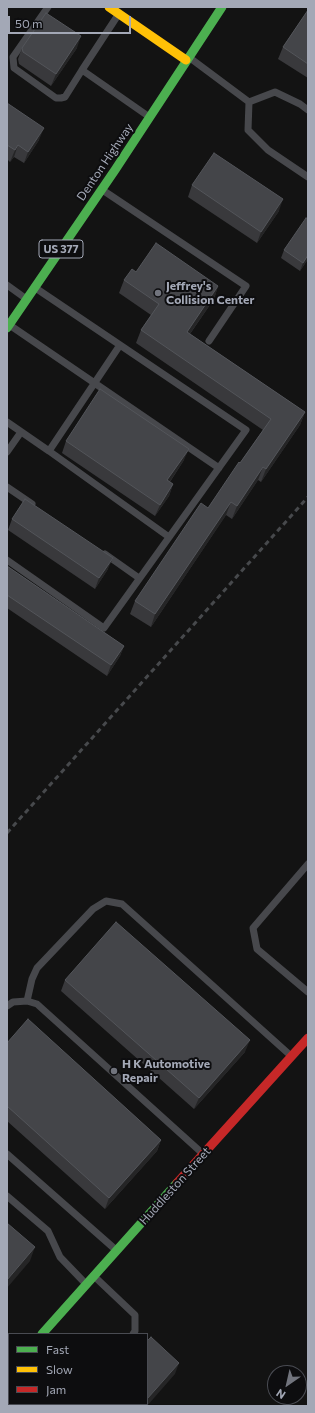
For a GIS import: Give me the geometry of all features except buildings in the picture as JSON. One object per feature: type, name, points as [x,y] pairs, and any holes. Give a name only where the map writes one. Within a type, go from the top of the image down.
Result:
[{"type":"street","points":[[109,7],[187,59]]},
{"type":"street","name":"Denton Highway","points":[[8,327],[102,189],[222,7]]},
{"type":"street","name":"Huddleston Street","points":[[43,1333],[308,1038]]},
{"type":"lane","points":[[48,7],[13,57],[14,68],[56,98],[65,97],[119,13]]},
{"type":"lane","points":[[187,59],[249,102]]},
{"type":"lane","points":[[82,70],[150,117]]},
{"type":"lane","points":[[249,102],[275,92],[300,104],[308,110]]},
{"type":"lane","points":[[249,102],[248,130],[268,150],[308,177]]},
{"type":"lane","points":[[102,189],[246,286],[209,341]]},
{"type":"lane","points":[[7,285],[27,299]]},
{"type":"lane","points":[[7,560],[104,628],[246,430],[35,287]]},
{"type":"lane","points":[[8,327],[94,383],[219,468]]},
{"type":"lane","points":[[49,452],[120,345]]},
{"type":"lane","points":[[7,422],[169,537]]},
{"type":"lane","points":[[7,452],[21,432]]},
{"type":"lane","points":[[7,487],[38,509]]},
{"type":"lane","points":[[102,552],[139,578]]},
{"type":"lane","points":[[308,864],[253,928],[257,949],[308,992]]},
{"type":"lane","points":[[27,1001],[32,979],[37,968],[93,909],[106,901],[122,904],[292,1056]]},
{"type":"lane","points":[[7,1006],[13,1002],[27,1001],[37,1004],[203,1155]]},
{"type":"lane","points":[[7,1154],[117,1251]]},
{"type":"lane","points":[[7,1196],[48,1231],[60,1257],[87,1284]]},
{"type":"lane","points":[[94,1276],[135,1314],[135,1331],[133,1333]]},
{"type":"railway","points":[[7,833],[308,497]]},
{"type":"traffic: fast","points":[[7,328],[115,170],[222,7]]},
{"type":"traffic: fast","points":[[43,1333],[177,1183]]},
{"type":"traffic: slow","points":[[109,7],[186,60]]},
{"type":"traffic: jam","points":[[177,1183],[308,1038]]},
{"type":"place","name":"Jeffrey's Collision Center","points":[[158,293]]},
{"type":"place","name":"H K Automotive Repair","points":[[114,1071]]}]
